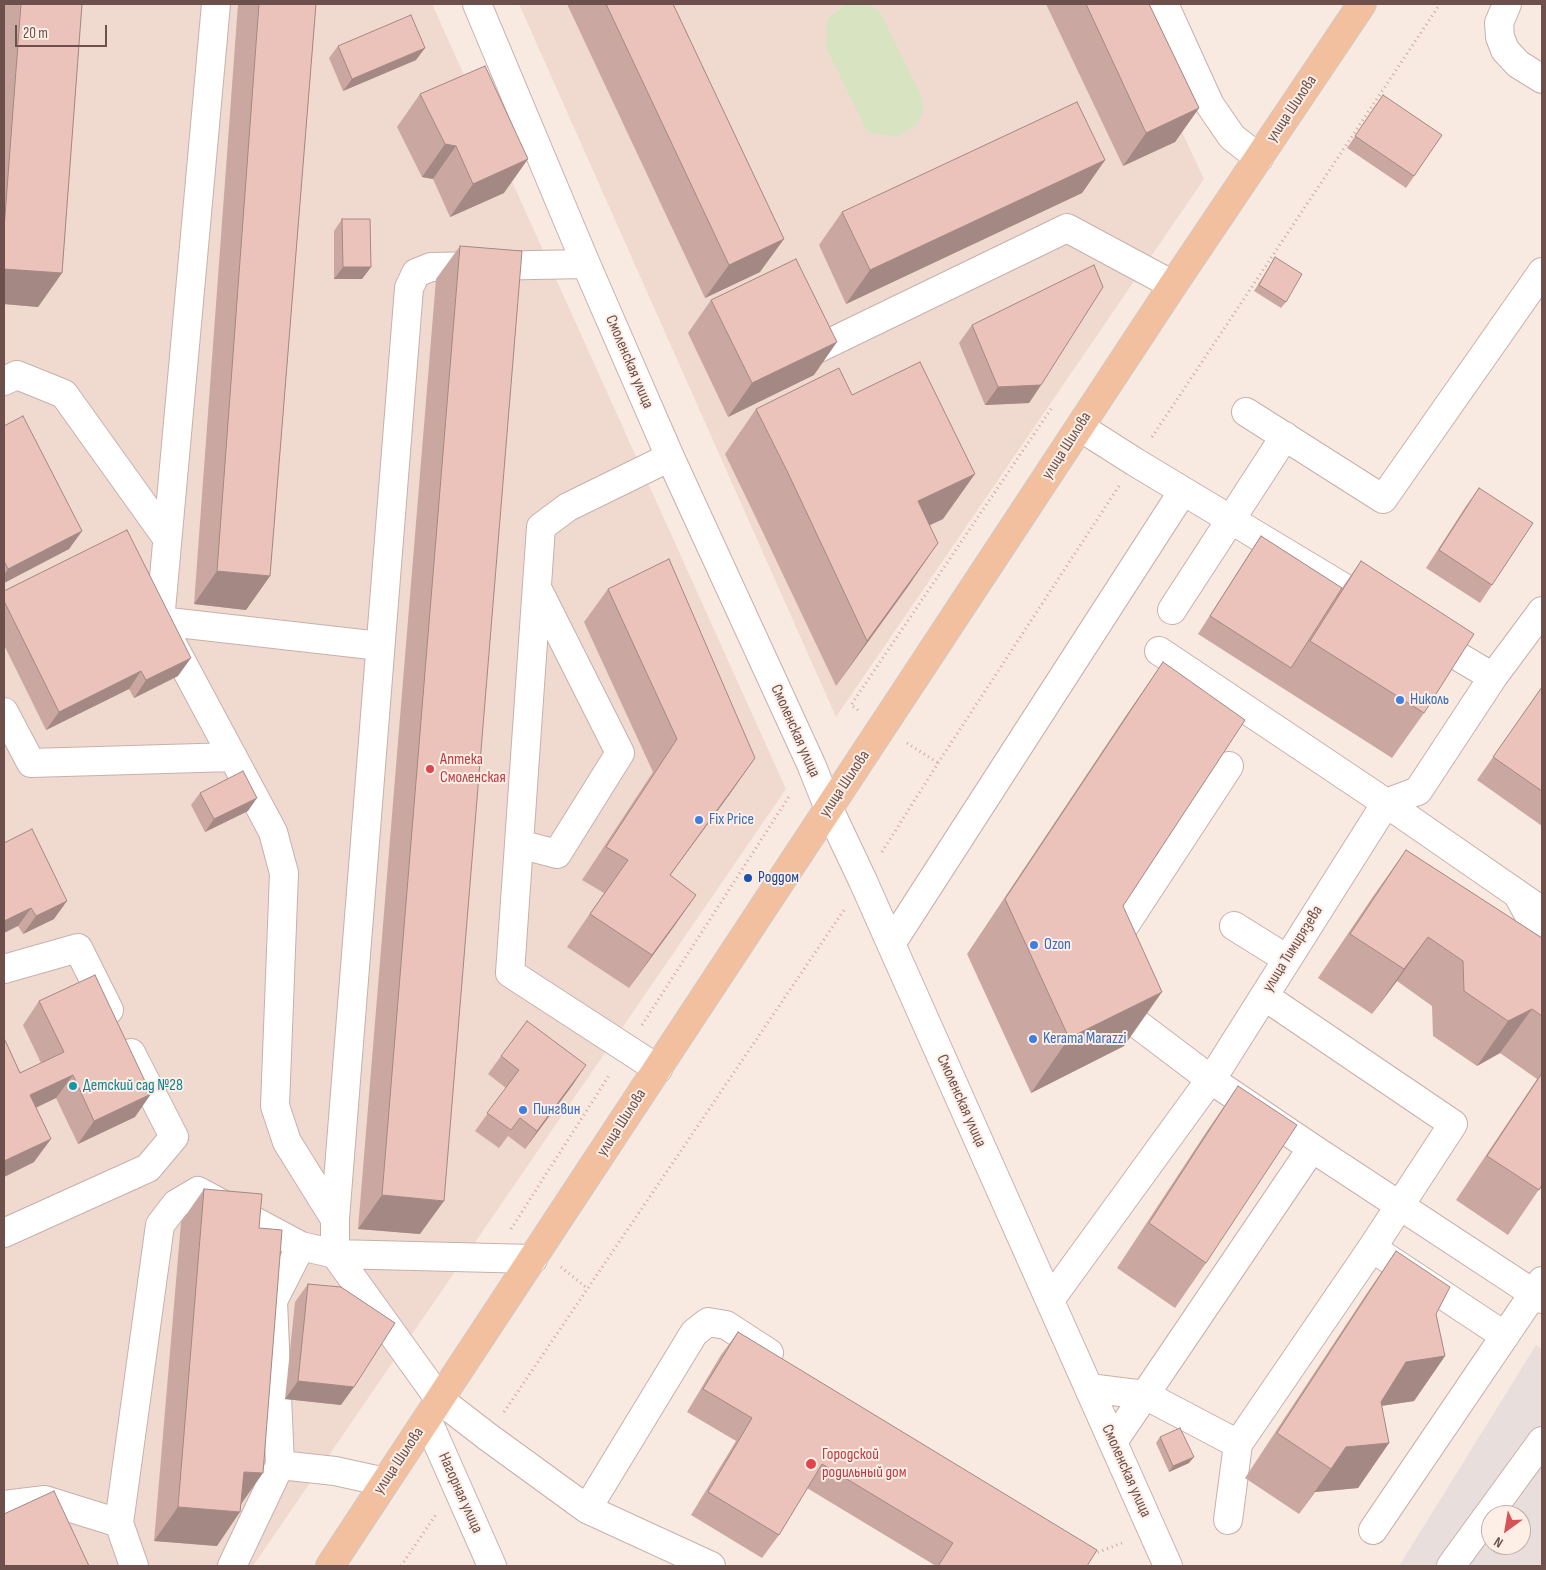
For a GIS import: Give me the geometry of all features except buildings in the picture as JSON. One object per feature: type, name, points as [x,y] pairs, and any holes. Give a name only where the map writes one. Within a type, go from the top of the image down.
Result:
[{"type":"main road","name":"улица Шилова","points":[[330,1566],[1173,285],[1362,4]]},
{"type":"street","points":[[216,4],[160,621],[273,832],[284,873],[275,1106],[287,1142],[335,1219]]},
{"type":"street","name":"Смоленская улица","points":[[477,4],[586,264],[670,457],[811,764],[829,809],[863,881],[1168,1566]]},
{"type":"street","points":[[1164,4],[1210,105],[1232,136],[1259,158]]},
{"type":"street","points":[[1507,4],[1499,23],[1500,37],[1505,50],[1518,64],[1542,79]]},
{"type":"street","points":[[819,348],[1067,228],[1173,285]]},
{"type":"street","points":[[586,264],[431,267],[416,273],[409,288],[335,1219],[335,1254],[434,1409],[488,1437],[587,1509],[711,1566]]},
{"type":"street","points":[[1246,412],[1383,499],[1542,272]]},
{"type":"street","points":[[4,381],[17,374],[64,394],[167,538]]},
{"type":"street","points":[[1080,427],[1493,677]]},
{"type":"street","points":[[1172,610],[1285,436]]},
{"type":"street","points":[[658,1069],[510,973],[541,527],[568,507],[670,457]]},
{"type":"street","points":[[891,944],[1183,491]]},
{"type":"street","points":[[519,844],[557,854],[620,753],[536,588]]},
{"type":"street","points":[[1386,803],[1418,791],[1493,677],[1542,611]]},
{"type":"street","points":[[160,621],[380,646]]},
{"type":"street","points":[[1159,651],[1386,803],[1542,911]]},
{"type":"street","points":[[4,712],[31,763],[233,757]]},
{"type":"street","points":[[1229,766],[1104,958],[1132,1020],[1210,1079],[1399,1206],[1539,1291],[1505,1336],[1373,1530]]},
{"type":"street","name":"улица Тимирязева","points":[[1050,1300],[1210,1079],[1386,803]]},
{"type":"street","points":[[1516,893],[1542,939]]},
{"type":"street","points":[[1234,926],[1287,959]]},
{"type":"street","points":[[4,969],[78,948],[174,1137],[148,1168],[4,1233]]},
{"type":"street","points":[[1228,1520],[1238,1444],[1372,1248],[1453,1124],[1264,996]]},
{"type":"street","points":[[1114,1442],[1312,1148]]},
{"type":"street","points":[[134,1566],[119,1523],[160,1225],[176,1204],[198,1191],[301,1246],[335,1254],[532,1259]]},
{"type":"street","points":[[232,1566],[280,1465],[273,1301],[301,1246]]},
{"type":"street","points":[[1372,1248],[1505,1336]]},
{"type":"street","points":[[587,1509],[694,1333],[708,1322],[726,1325],[792,1367]]},
{"type":"street","points":[[1089,1388],[1145,1395],[1238,1444]]},
{"type":"street","name":"Нагорная улица","points":[[434,1409],[456,1484],[492,1566]]},
{"type":"street","points":[[1451,1566],[1542,1441]]},
{"type":"street","points":[[280,1465],[335,1471],[385,1482]]},
{"type":"street","points":[[4,1505],[45,1500],[119,1523]]},
{"type":"path","points":[[488,1437],[863,881],[1135,462],[1440,4]]},
{"type":"path","points":[[851,705],[1053,406]]},
{"type":"path","points":[[712,917],[794,788]]},
{"type":"path","points":[[402,1566],[456,1484]]},
{"type":"path","points":[[1090,1555],[1153,1532]]},
{"type":"shaded area","points":[[4,4],[432,4],[786,789],[253,1566],[4,1566]]},
{"type":"shaded area","points":[[519,4],[1122,4],[1204,179],[836,717]]},
{"type":"shaded area","points":[[1536,1345],[1542,1349],[1542,1566],[1399,1566]]},
{"type":"green space","points":[[867,4],[880,12],[920,93],[924,109],[918,124],[898,137],[868,133],[826,48],[827,19],[844,5]]},
{"type":"place","name":"Николь","points":[[1400,700]]},
{"type":"place","name":"Аптека Смоленская","points":[[430,769]]},
{"type":"place","name":"Fix Price","points":[[699,820]]},
{"type":"place","name":"Роддом","points":[[748,878]]},
{"type":"place","name":"Ozon","points":[[1034,945]]},
{"type":"place","name":"Kerama Marazzi","points":[[1033,1039]]},
{"type":"place","name":"Детский сад №28","points":[[73,1086]]},
{"type":"place","name":"Пингвин","points":[[523,1110]]},
{"type":"place","name":"Городской родильный дом","points":[[811,1464]]}]
